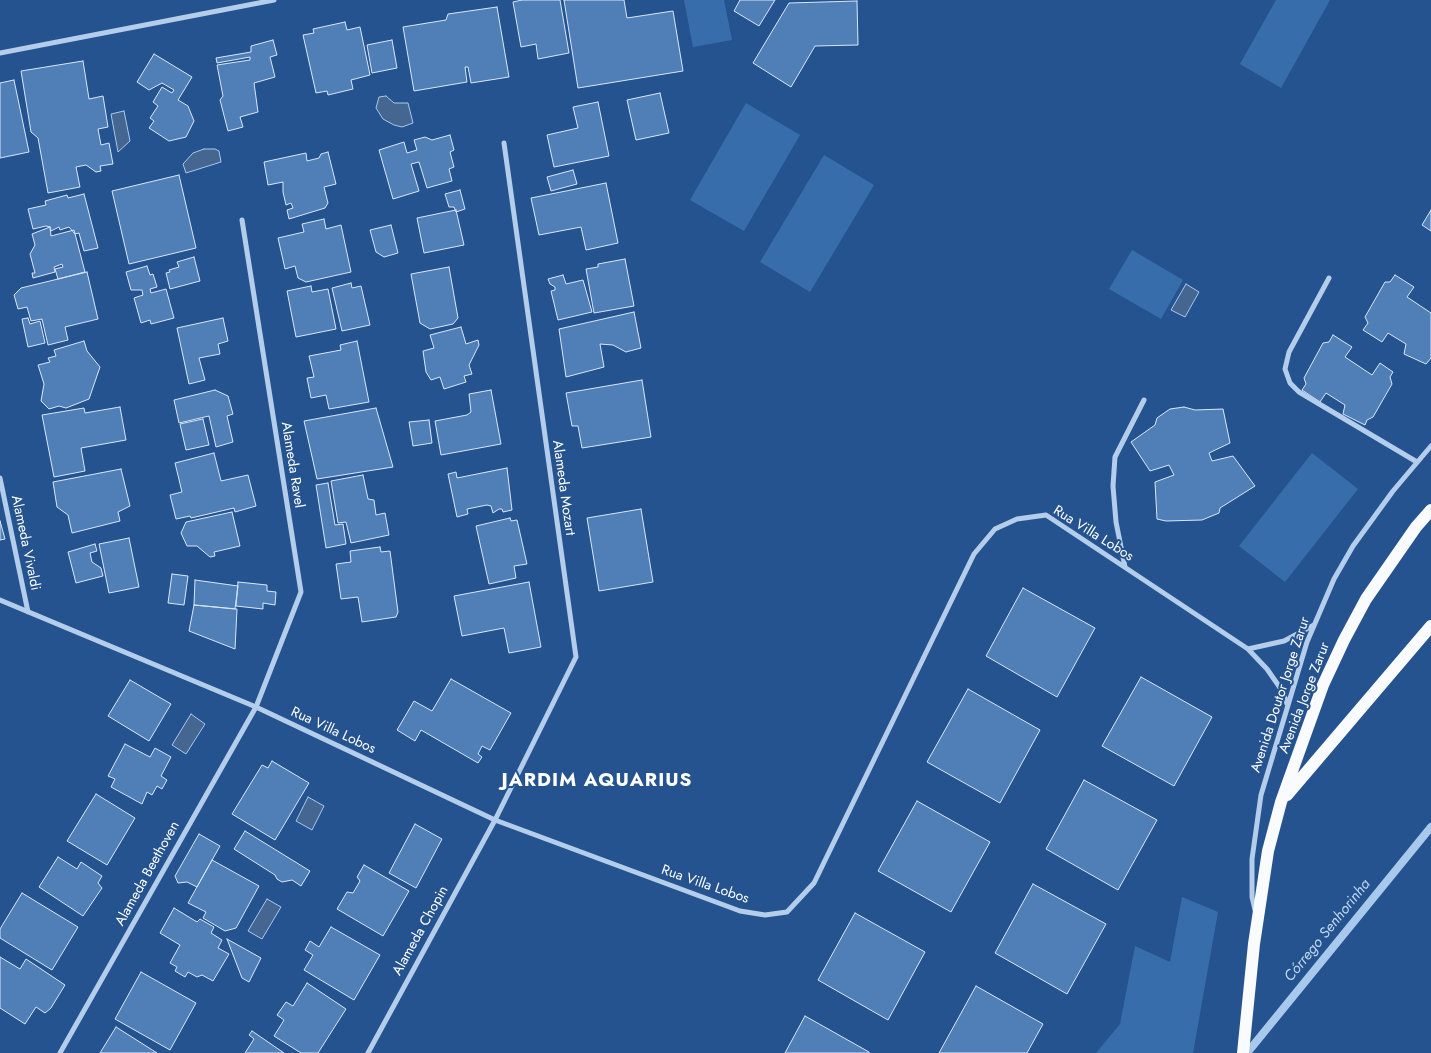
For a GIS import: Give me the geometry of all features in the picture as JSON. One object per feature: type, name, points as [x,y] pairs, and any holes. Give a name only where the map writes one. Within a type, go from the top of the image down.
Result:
[{"type":"main road","name":"Avenida Jorge Zarur","points":[[1243,1053],[1254,944],[1268,851],[1281,802],[1323,685],[1344,640],[1366,599],[1416,527],[1431,510]]},
{"type":"main road","name":"Avenida Jorge Zarur","points":[[1281,802],[1431,626]]},
{"type":"street","points":[[0,53],[274,0]]},
{"type":"street","name":"Alameda Mozart","points":[[495,820],[576,657],[504,142]]},
{"type":"street","name":"Alameda Ravel","points":[[242,220],[301,592],[256,707]]},
{"type":"street","points":[[1329,278],[1289,352],[1285,369],[1290,383],[1299,392],[1418,462]]},
{"type":"street","points":[[1125,568],[1116,522],[1113,486],[1115,457],[1144,400]]},
{"type":"street","name":"Avenida Doutor Jorge Zarur","points":[[1258,924],[1252,897],[1255,831],[1261,795],[1287,704],[1314,625],[1334,579],[1353,546],[1370,520],[1431,446]]},
{"type":"street","name":"Alameda Vivaldi","points":[[0,478],[28,612]]},
{"type":"street","name":"Rua Villa Lobos","points":[[0,600],[256,707],[495,820],[740,911],[766,916],[787,912],[814,883],[974,554],[995,529],[1017,519],[1046,515],[1248,649],[1267,669],[1283,692],[1287,704]]},
{"type":"street","points":[[1248,649],[1284,642],[1314,625]]},
{"type":"street","name":"Alameda Beethoven","points":[[60,1053],[256,707]]},
{"type":"street","name":"Alameda Chopin","points":[[368,1053],[495,820]]},
{"type":"shaded area","points":[[684,0],[724,0],[732,40],[693,47]]},
{"type":"shaded area","points":[[1276,0],[1330,0],[1281,88],[1240,64]]},
{"type":"shaded area","points":[[386,96],[394,103],[408,103],[413,123],[402,127],[383,119],[376,108],[379,97]]},
{"type":"shaded area","points":[[746,103],[800,135],[744,231],[690,200]]},
{"type":"shaded area","points":[[124,111],[130,141],[118,152],[111,114]]},
{"type":"shaded area","points":[[204,149],[219,151],[221,162],[186,173],[183,164],[193,153]]},
{"type":"shaded area","points":[[824,155],[874,185],[810,292],[760,262]]},
{"type":"shaded area","points":[[1132,250],[1183,280],[1161,319],[1109,289]]},
{"type":"shaded area","points":[[1186,284],[1199,292],[1185,317],[1171,310]]},
{"type":"shaded area","points":[[1312,453],[1358,489],[1285,582],[1239,546]]},
{"type":"shaded area","points":[[191,714],[205,724],[186,754],[172,745]]},
{"type":"shaded area","points":[[308,797],[324,806],[312,830],[296,821]]},
{"type":"shaded area","points":[[1182,897],[1218,912],[1193,1053],[1096,1053],[1120,1024],[1135,946],[1170,962]]},
{"type":"shaded area","points":[[267,899],[281,907],[262,939],[248,931]]},
{"type":"building","points":[[522,0],[560,0],[569,53],[538,59],[536,44],[521,47],[513,2]]},
{"type":"building","points":[[564,0],[624,0],[627,18],[673,11],[683,71],[578,88]]},
{"type":"building","points":[[740,0],[775,0],[759,26],[734,11]]},
{"type":"building","points":[[857,1],[858,45],[815,46],[791,87],[753,63],[789,3]]},
{"type":"building","points":[[497,7],[509,77],[471,83],[468,67],[465,67],[467,82],[414,91],[403,27],[446,20],[448,14]]},
{"type":"building","points":[[345,22],[347,30],[360,27],[370,75],[351,80],[353,89],[328,95],[327,91],[316,93],[303,35],[314,33],[313,29]]},
{"type":"building","points":[[273,40],[277,55],[270,57],[275,77],[254,83],[258,112],[240,117],[243,127],[228,131],[220,100],[223,96],[217,65],[250,60],[250,57],[217,63],[216,58],[251,52],[251,46]]},
{"type":"building","points":[[392,40],[397,68],[372,73],[367,45]]},
{"type":"building","points":[[154,54],[192,77],[178,100],[188,106],[194,121],[186,137],[169,141],[149,128],[154,121],[150,118],[158,106],[153,102],[162,87],[172,93],[174,90],[162,83],[149,90],[137,82]]},
{"type":"building","points":[[83,61],[89,99],[103,96],[108,127],[98,129],[101,145],[109,143],[113,164],[100,166],[101,171],[96,172],[86,165],[76,167],[80,187],[48,193],[38,138],[31,132],[21,71]]},
{"type":"building","points":[[14,80],[29,152],[0,158],[0,83]]},
{"type":"building","points":[[660,93],[669,133],[636,140],[627,100]]},
{"type":"building","points":[[598,102],[609,156],[554,167],[547,135],[578,128],[573,107]]},
{"type":"building","points":[[450,135],[454,150],[450,152],[454,167],[449,169],[452,181],[427,188],[419,162],[411,164],[419,191],[393,199],[379,150],[404,142],[407,153],[417,150],[414,140],[425,137],[432,140]]},
{"type":"building","points":[[328,152],[336,184],[324,187],[328,203],[325,208],[289,219],[287,210],[293,208],[291,203],[286,205],[283,182],[268,185],[264,162],[306,153],[307,161],[319,158],[321,154]]},
{"type":"building","points":[[573,170],[577,184],[551,191],[547,177]]},
{"type":"building","points":[[179,175],[196,248],[129,264],[112,191]]},
{"type":"building","points":[[606,183],[618,243],[586,250],[581,227],[539,235],[531,198]]},
{"type":"building","points":[[460,190],[465,209],[456,212],[454,207],[449,207],[445,194]]},
{"type":"building","points":[[84,194],[98,248],[84,251],[79,233],[75,234],[69,227],[60,230],[59,227],[51,231],[50,227],[46,226],[33,229],[28,209],[46,205],[45,201],[67,195],[68,198]]},
{"type":"building","points":[[456,210],[464,245],[424,253],[417,218]]},
{"type":"building","points":[[1431,210],[1431,231],[1422,225]]},
{"type":"building","points":[[324,219],[326,229],[341,225],[351,272],[306,282],[298,278],[295,266],[285,269],[278,238],[304,232],[302,224]]},
{"type":"building","points":[[391,225],[398,253],[384,257],[376,252],[370,230]]},
{"type":"building","points":[[50,227],[51,236],[74,230],[85,272],[58,279],[55,269],[63,267],[62,264],[54,267],[55,272],[33,278],[32,273],[35,273],[30,254],[35,245],[32,234]]},
{"type":"building","points":[[194,257],[200,281],[170,289],[166,273],[179,267],[177,262]]},
{"type":"building","points":[[625,259],[634,306],[594,313],[586,269],[598,267],[598,264]]},
{"type":"building","points":[[147,266],[150,275],[153,274],[157,287],[150,289],[151,293],[166,289],[174,318],[151,324],[150,320],[141,323],[134,298],[143,295],[142,290],[131,290],[126,272]]},
{"type":"building","points":[[449,267],[458,318],[453,324],[430,329],[420,323],[411,274]]},
{"type":"building","points":[[87,272],[98,319],[65,327],[68,340],[48,345],[42,319],[31,321],[27,307],[18,309],[14,295],[21,288]]},
{"type":"building","points":[[563,275],[566,284],[583,280],[592,312],[558,320],[551,291],[555,290],[555,287],[550,284],[548,279]]},
{"type":"building","points":[[1395,275],[1414,287],[1407,297],[1431,313],[1431,358],[1426,364],[1404,354],[1406,344],[1388,333],[1382,342],[1363,330],[1368,323],[1365,317],[1385,282],[1390,282]]},
{"type":"building","points":[[351,283],[352,288],[361,286],[370,325],[342,331],[332,288]]},
{"type":"building","points":[[311,286],[312,292],[328,289],[336,329],[296,337],[287,291]]},
{"type":"building","points":[[634,312],[641,348],[626,352],[613,345],[600,344],[604,367],[566,377],[559,329]]},
{"type":"building","points":[[28,318],[30,324],[40,321],[45,343],[28,347],[22,319]]},
{"type":"building","points":[[223,318],[228,341],[218,344],[220,354],[199,358],[205,380],[189,384],[177,328]]},
{"type":"building","points":[[461,327],[466,344],[478,340],[479,345],[469,365],[472,374],[464,376],[466,382],[444,389],[440,377],[431,380],[426,372],[423,351],[434,348],[430,335]]},
{"type":"building","points":[[1333,335],[1352,347],[1345,357],[1372,375],[1380,363],[1393,372],[1390,377],[1392,384],[1373,417],[1367,420],[1365,425],[1343,414],[1345,405],[1326,393],[1320,402],[1302,390],[1306,384],[1304,378],[1323,343],[1329,342]]},
{"type":"building","points":[[84,341],[87,351],[100,367],[89,399],[66,408],[59,406],[49,409],[41,401],[44,384],[38,365],[50,362],[48,358],[56,356],[54,350]]},
{"type":"building","points":[[357,341],[369,402],[329,409],[326,395],[311,398],[307,378],[314,377],[309,356],[341,350],[340,345]]},
{"type":"building","points":[[642,380],[651,437],[582,448],[578,426],[572,426],[566,393]]},
{"type":"building","points":[[215,390],[228,396],[233,414],[227,416],[233,442],[216,447],[209,416],[179,423],[174,400]]},
{"type":"building","points":[[491,390],[501,444],[441,455],[435,421],[467,415],[471,412],[469,394]]},
{"type":"building","points":[[120,407],[126,440],[81,448],[85,471],[54,477],[42,415],[84,408],[85,413]]},
{"type":"building","points":[[1184,407],[1195,410],[1223,409],[1230,443],[1209,453],[1212,461],[1233,456],[1255,486],[1220,508],[1219,513],[1202,520],[1166,521],[1157,519],[1155,482],[1174,475],[1169,465],[1150,471],[1131,442],[1155,425],[1157,418],[1170,409]]},
{"type":"building","points":[[376,408],[393,467],[317,479],[304,421]]},
{"type":"building","points":[[203,419],[209,445],[186,450],[180,424]]},
{"type":"building","points":[[429,420],[432,443],[413,446],[409,422]]},
{"type":"building","points":[[214,453],[221,481],[248,475],[256,506],[235,512],[234,508],[191,518],[190,516],[176,519],[170,495],[182,492],[175,463]]},
{"type":"building","points":[[507,468],[512,510],[503,512],[502,509],[499,509],[493,513],[491,506],[487,505],[467,509],[468,514],[457,517],[448,474],[456,472],[457,478]]},
{"type":"building","points":[[121,469],[130,506],[118,512],[120,521],[72,533],[68,515],[57,507],[53,482]]},
{"type":"building","points":[[363,475],[368,499],[374,500],[376,515],[385,513],[389,535],[351,543],[346,522],[338,523],[331,481]]},
{"type":"building","points":[[328,483],[335,525],[343,524],[346,544],[326,548],[316,485]]},
{"type":"building","points":[[641,509],[653,582],[599,591],[587,518]]},
{"type":"building","points":[[232,512],[240,546],[214,552],[215,556],[210,557],[197,546],[187,546],[181,533],[186,522]]},
{"type":"building","points":[[510,518],[511,521],[517,520],[527,564],[514,566],[516,578],[489,584],[476,526]]},
{"type":"building","points":[[0,521],[5,539],[0,540]]},
{"type":"building","points":[[129,538],[139,587],[109,593],[99,544]]},
{"type":"building","points":[[95,544],[97,551],[90,553],[92,562],[101,568],[103,576],[76,583],[68,552]]},
{"type":"building","points":[[380,547],[381,552],[390,551],[398,612],[396,617],[362,622],[358,597],[341,599],[336,564],[351,562],[350,551]]},
{"type":"building","points":[[172,574],[188,576],[184,605],[168,603]]},
{"type":"building","points":[[195,580],[238,586],[235,609],[194,605]]},
{"type":"building","points":[[238,582],[267,585],[267,591],[276,592],[275,605],[263,603],[263,609],[236,606]]},
{"type":"building","points":[[529,582],[541,647],[509,653],[504,628],[462,636],[454,596]]},
{"type":"building","points":[[1023,588],[1095,628],[1057,697],[986,656]]},
{"type":"building","points":[[194,605],[237,609],[235,649],[189,631]]},
{"type":"building","points":[[1141,677],[1212,717],[1174,786],[1102,746]]},
{"type":"building","points":[[451,679],[511,713],[490,750],[482,746],[478,754],[482,757],[478,763],[421,730],[415,741],[397,730],[414,701],[432,711]]},
{"type":"building","points":[[130,680],[171,704],[149,741],[108,716]]},
{"type":"building","points":[[968,689],[1040,730],[1000,803],[927,762]]},
{"type":"building","points":[[125,744],[150,757],[155,748],[171,757],[161,776],[167,780],[162,789],[157,786],[152,795],[147,792],[142,804],[111,787],[115,779],[108,776]]},
{"type":"building","points":[[272,761],[309,783],[275,840],[232,814],[262,765],[268,768]]},
{"type":"building","points":[[1084,780],[1157,820],[1118,890],[1046,849]]},
{"type":"building","points":[[96,794],[135,818],[107,865],[67,841]]},
{"type":"building","points":[[917,801],[990,842],[951,912],[878,871]]},
{"type":"building","points":[[415,824],[442,839],[416,888],[389,873]]},
{"type":"building","points":[[245,831],[310,871],[301,886],[292,880],[282,882],[275,875],[234,849]]},
{"type":"building","points":[[199,834],[220,846],[197,887],[187,882],[178,883],[175,876]]},
{"type":"building","points":[[58,857],[77,869],[81,862],[102,876],[98,883],[102,888],[83,916],[39,887]]},
{"type":"building","points":[[212,860],[259,886],[236,928],[225,931],[203,918],[206,912],[188,903]]},
{"type":"building","points":[[364,865],[409,891],[383,936],[337,909],[347,892],[353,893],[360,881],[357,877]]},
{"type":"building","points":[[1033,884],[1106,924],[1067,994],[995,953]]},
{"type":"building","points":[[22,893],[78,927],[52,970],[0,938],[0,929]]},
{"type":"building","points":[[174,908],[197,922],[200,919],[214,927],[211,933],[222,940],[218,948],[229,954],[213,981],[202,975],[197,977],[188,972],[185,977],[175,971],[177,967],[170,963],[180,945],[160,933]]},
{"type":"building","points":[[855,913],[925,952],[888,1020],[818,980]]},
{"type":"building","points":[[331,927],[380,955],[354,1000],[304,970],[313,955],[305,950],[310,941],[319,947]]},
{"type":"building","points":[[227,939],[261,958],[249,982],[242,978]]},
{"type":"building","points":[[0,957],[20,969],[26,959],[65,985],[51,1008],[45,1013],[36,1007],[25,1024],[0,1008]]},
{"type":"building","points":[[141,972],[196,1003],[170,1050],[115,1019]]},
{"type":"building","points":[[307,983],[346,1009],[318,1053],[301,1053],[274,1036],[284,1020],[277,1015],[286,1002],[293,1006]]},
{"type":"building","points":[[976,986],[1043,1024],[1027,1053],[939,1053]]},
{"type":"building","points":[[805,1016],[869,1052],[869,1053],[785,1053]]},
{"type":"building","points":[[116,1027],[157,1053],[100,1053]]},
{"type":"building","points":[[252,1031],[284,1053],[245,1053],[254,1039],[249,1035]]},
{"type":"waterway","name":"Córrego Senhorinha","points":[[1247,1053],[1431,827]]},
{"type":"district","name":"JARDIM AQUARIUS","points":[[597,781]]}]
